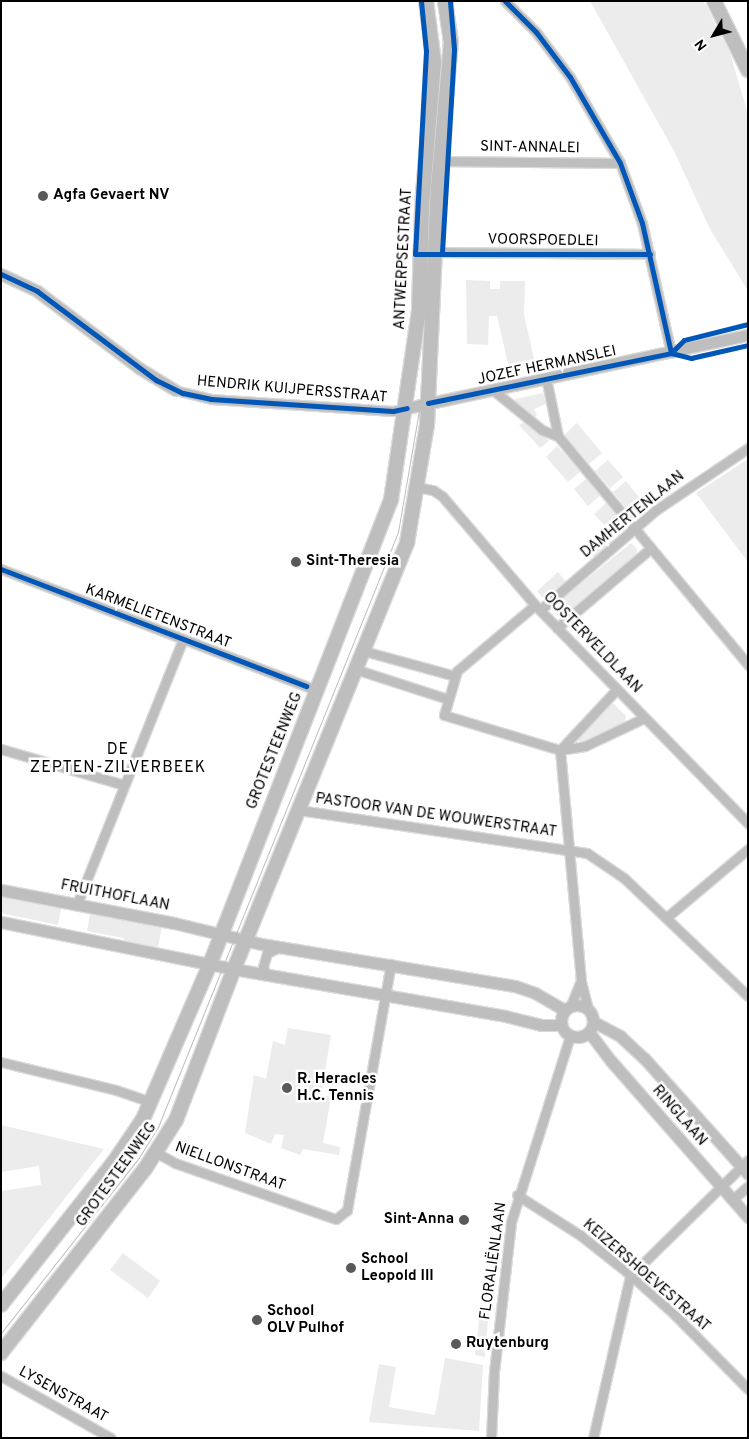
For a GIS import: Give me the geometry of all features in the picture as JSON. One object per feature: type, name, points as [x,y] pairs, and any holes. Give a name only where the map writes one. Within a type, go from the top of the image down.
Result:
[{"type":"main road","name":"ANTWERPSESTRAAT","points":[[407,408],[418,329],[422,206],[434,62],[426,1]]},
{"type":"main road","name":"ANTWERPSESTRAAT","points":[[364,651],[407,543],[428,403],[440,161],[451,42],[446,1]]},
{"type":"main road","points":[[714,1],[748,70]]},
{"type":"main road","name":"GROTESTEENWEG","points":[[1,1305],[126,1147],[151,1102],[222,935],[392,500],[407,408]]},
{"type":"main road","points":[[247,941],[299,810],[358,670],[364,651]]},
{"type":"main road","name":"GROTESTEENWEG","points":[[1,1352],[158,1153],[176,1120],[234,968],[247,941]]},
{"type":"street","points":[[505,1],[536,32],[570,77],[620,164],[650,254],[671,353]]},
{"type":"street","name":"SINT-ANNALEI","points":[[440,161],[620,164]]},
{"type":"street","name":"VOORSPOEDLEI","points":[[436,252],[650,254]]},
{"type":"street","name":"HENDRIK KUIJPERSSTRAAT","points":[[1,274],[37,291],[139,368],[175,390],[210,399],[393,411],[407,408]]},
{"type":"street","name":"JOZEF HERMANSLEI","points":[[428,403],[671,353],[748,335]]},
{"type":"street","points":[[546,378],[558,436],[748,665]]},
{"type":"street","points":[[493,390],[542,430],[558,436]]},
{"type":"street","points":[[407,408],[428,403]]},
{"type":"street","name":"DAMHERTENLAAN","points":[[448,699],[457,671],[688,486],[748,448]]},
{"type":"street","name":"OOSTERVELDLAAN","points":[[416,488],[433,490],[442,496],[537,607],[748,823]]},
{"type":"street","points":[[557,628],[651,548]]},
{"type":"street","name":"KARMELIETENSTRAAT","points":[[1,569],[182,641],[317,690]]},
{"type":"street","points":[[77,904],[182,641]]},
{"type":"street","points":[[364,651],[455,676]]},
{"type":"street","points":[[358,670],[448,699],[444,715],[560,750],[586,746],[644,718]]},
{"type":"street","points":[[247,941],[515,986],[568,1008],[588,1008],[581,981],[560,750],[617,689]]},
{"type":"street","points":[[1,749],[124,785]]},
{"type":"street","name":"PASTOOR VAN DE WOUWERSTRAAT","points":[[299,810],[559,847],[568,852],[587,853],[596,858],[667,917],[748,996]]},
{"type":"street","points":[[667,917],[748,848]]},
{"type":"street","name":"FRUITHOFLAAN","points":[[1,890],[77,904],[247,941]]},
{"type":"street","points":[[1,922],[210,964],[541,1025],[561,1025]]},
{"type":"street","points":[[266,974],[263,967],[268,953],[280,947]]},
{"type":"street","points":[[386,995],[391,964]]},
{"type":"street","points":[[561,1025],[581,981]]},
{"type":"street","name":"NIELLONSTRAAT","points":[[158,1153],[175,1163],[336,1219],[347,1210],[350,1200],[386,995]]},
{"type":"street","name":"RINGLAAN","points":[[588,1008],[591,1027],[611,1061],[748,1217]]},
{"type":"street","points":[[561,1025],[570,1036],[582,1036],[591,1027]]},
{"type":"street","name":"RINGLAAN","points":[[591,1027],[620,1036],[644,1058],[745,1167]]},
{"type":"street","name":"FLORALIËNLAAN","points":[[491,1438],[494,1372],[506,1250],[517,1195],[570,1036]]},
{"type":"street","points":[[1,1062],[116,1090],[151,1102]]},
{"type":"street","points":[[593,1438],[630,1276],[720,1186],[745,1167]]},
{"type":"street","points":[[732,1200],[748,1186]]},
{"type":"street","name":"KEIZERSHOEVESTRAAT","points":[[517,1195],[580,1235],[630,1276],[692,1331],[748,1389]]},
{"type":"street","name":"LYSENSTRAAT","points":[[1,1376],[111,1438]]},
{"type":"shaded area","points":[[590,1],[703,1],[706,5],[730,53],[748,114],[748,291],[710,229],[674,151]]},
{"type":"shaded area","points":[[466,280],[490,281],[490,289],[500,289],[500,281],[525,281],[524,315],[535,363],[509,368],[497,316],[489,316],[488,345],[467,344]]},
{"type":"shaded area","points":[[543,393],[546,404],[534,409],[537,416],[532,418],[511,400]]},
{"type":"shaded area","points":[[526,421],[549,441],[540,448],[519,425]]},
{"type":"shaded area","points":[[577,423],[602,453],[589,464],[564,435]]},
{"type":"shaded area","points":[[557,446],[581,471],[568,482],[546,457]]},
{"type":"shaded area","points":[[748,459],[748,562],[696,493]]},
{"type":"shaded area","points":[[608,460],[623,477],[610,488],[595,471]]},
{"type":"shaded area","points":[[587,478],[601,495],[588,506],[574,489]]},
{"type":"shaded area","points":[[626,481],[647,507],[636,516],[631,514],[613,492]]},
{"type":"shaded area","points":[[607,502],[619,517],[606,527],[594,514]]},
{"type":"shaded area","points":[[604,533],[612,543],[594,558],[586,549]]},
{"type":"shaded area","points":[[631,543],[637,549],[636,555],[560,618],[551,609],[553,606]]},
{"type":"shaded area","points":[[558,572],[566,582],[543,598],[537,591]]},
{"type":"shaded area","points":[[609,704],[614,704],[626,716],[625,722],[583,742],[578,741],[576,738]]},
{"type":"shaded area","points":[[1,894],[62,904],[58,925],[1,913]]},
{"type":"shaded area","points":[[91,909],[157,922],[162,927],[158,947],[126,942],[123,938],[87,931]]},
{"type":"shaded area","name":"R. Heracles H.C. Tennis","points":[[288,1028],[331,1035],[321,1095],[331,1097],[323,1143],[340,1147],[339,1155],[303,1149],[300,1155],[281,1148],[284,1135],[275,1134],[271,1144],[245,1133],[254,1075],[266,1079],[273,1041],[285,1045]]},
{"type":"shaded area","points":[[1,1125],[104,1149],[1,1279],[1,1191],[41,1185],[39,1166],[1,1172]]},
{"type":"shaded area","points":[[123,1253],[160,1281],[148,1298],[110,1270]]},
{"type":"shaded area","points":[[481,1305],[489,1307],[485,1357],[475,1355]]},
{"type":"shaded area","points":[[445,1358],[483,1365],[479,1431],[369,1422],[379,1364],[396,1367],[389,1407],[435,1415]]},
{"type":"tram line","points":[[1,1333],[138,1159],[158,1127],[398,532],[420,405],[428,331],[433,190],[445,49],[438,1]]},
{"type":"cycle path","points":[[421,1],[426,51],[415,254],[650,254]]},
{"type":"cycle path","points":[[442,252],[454,49],[450,1]]},
{"type":"cycle path","points":[[505,1],[536,32],[570,77],[620,163],[642,223],[671,353]]},
{"type":"cycle path","points":[[1,274],[37,291],[156,380],[183,393],[211,399],[393,411],[407,408]]},
{"type":"cycle path","points":[[671,353],[684,340],[748,324]]},
{"type":"cycle path","points":[[428,403],[671,353],[691,358],[748,345]]},
{"type":"cycle path","points":[[1,569],[306,686]]},
{"type":"place","name":"Agfa Gevaert NV","points":[[43,196]]},
{"type":"place","name":"Sint-Theresia","points":[[296,562]]},
{"type":"place","name":"R. Heracles H.C. Tennis","points":[[287,1088]]},
{"type":"place","name":"Sint-Anna","points":[[464,1220]]},
{"type":"place","name":"School Leopold III","points":[[351,1268]]},
{"type":"place","name":"School OLV Pulhof","points":[[257,1320]]},
{"type":"place","name":"Ruytenburg","points":[[456,1344]]},
{"type":"district","name":"DE ZEPTEN-ZILVERBEEK","points":[[118,759]]}]
